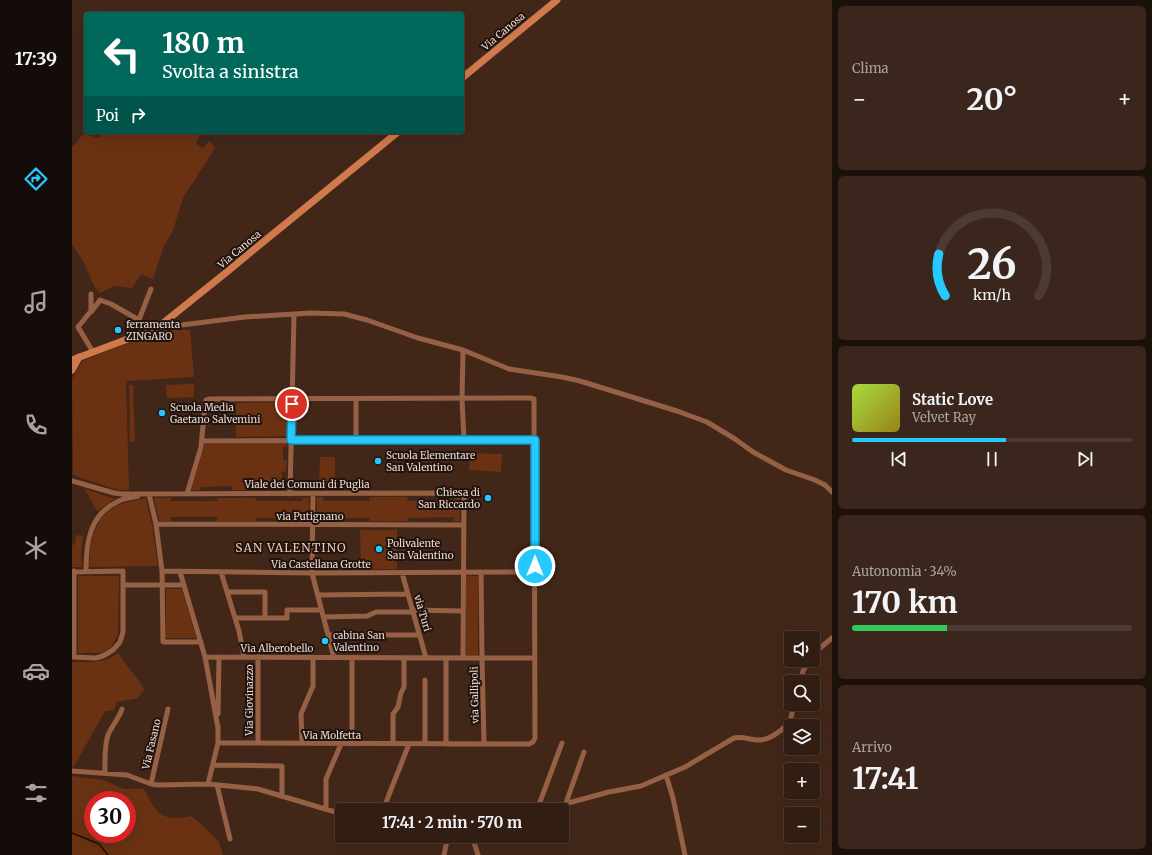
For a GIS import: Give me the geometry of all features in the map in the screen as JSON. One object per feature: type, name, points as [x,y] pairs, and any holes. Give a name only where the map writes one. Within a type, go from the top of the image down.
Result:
[{"type":"main road","name":"Via Canosa","points":[[464,76],[556,0]]},
{"type":"main road","name":"Via Canosa","points":[[75,359],[157,328],[396,134]]},
{"type":"main road","points":[[72,370],[75,359]]},
{"type":"street","points":[[139,335],[138,322],[151,289]]},
{"type":"street","points":[[91,294],[91,312]]},
{"type":"street","points":[[93,352],[78,327],[100,300],[111,304],[139,320]]},
{"type":"street","points":[[157,328],[245,317],[294,314],[344,314],[418,338],[463,350],[509,369],[580,381],[677,411],[707,422],[735,438],[753,452],[786,470],[820,482],[832,492]]},
{"type":"street","points":[[290,494],[294,314]]},
{"type":"street","points":[[463,350],[462,399],[464,440]]},
{"type":"street","points":[[187,494],[202,441],[205,404],[206,400],[209,399],[534,399],[535,658],[533,742],[529,744],[446,744],[446,658]]},
{"type":"street","points":[[356,399],[356,440]]},
{"type":"street","points":[[202,441],[535,440]]},
{"type":"street","name":"Viale dei Comuni di Puglia","points":[[72,481],[114,493],[464,493],[463,658]]},
{"type":"street","points":[[86,571],[86,547],[88,538],[93,526],[101,514],[116,502],[148,494],[156,524],[162,571],[163,642],[201,642]]},
{"type":"street","points":[[313,494],[312,573],[334,658]]},
{"type":"street","name":"via Putignano","points":[[156,524],[463,525]]},
{"type":"street","points":[[123,571],[123,632],[118,645],[110,653],[103,656],[96,658],[73,657],[73,572],[123,571]]},
{"type":"street","name":"Via Castellana Grotte","points":[[162,571],[312,573],[481,572]]},
{"type":"street","points":[[180,572],[205,657],[218,728]]},
{"type":"street","points":[[221,572],[228,592],[244,657]]},
{"type":"street","points":[[535,572],[481,572],[482,658],[535,658]]},
{"type":"street","name":"via Turi","points":[[402,573],[426,658]]},
{"type":"street","points":[[123,585],[184,585]]},
{"type":"street","points":[[228,592],[265,592],[265,618]]},
{"type":"street","points":[[318,595],[408,594]]},
{"type":"street","points":[[235,618],[287,618],[287,610],[321,610]]},
{"type":"street","points":[[323,617],[367,616],[376,612],[463,611]]},
{"type":"street","points":[[328,636],[419,634]]},
{"type":"street","points":[[820,648],[832,638]]},
{"type":"street","name":"Via Alberobello","points":[[205,657],[446,658]]},
{"type":"street","points":[[208,784],[218,743],[219,657]]},
{"type":"street","name":"Via Giovinazzo","points":[[258,657],[258,743]]},
{"type":"street","points":[[302,744],[301,714],[313,686],[313,658]]},
{"type":"street","points":[[352,658],[352,744]]},
{"type":"street","points":[[393,744],[393,714],[398,707],[404,687],[404,658]]},
{"type":"street","name":"via Gallipoli","points":[[446,658],[482,658],[484,744]]},
{"type":"street","points":[[425,680],[426,744]]},
{"type":"street","points":[[105,773],[105,745],[122,709]]},
{"type":"street","name":"Via Fasano","points":[[151,784],[168,709]]},
{"type":"street","points":[[569,803],[609,792],[641,786],[697,761],[726,742],[740,736],[760,740],[774,735],[790,720],[792,711]]},
{"type":"street","name":"Via Molfetta","points":[[218,743],[446,744]]},
{"type":"street","points":[[540,803],[562,743]]},
{"type":"street","points":[[326,809],[326,779],[341,744]]},
{"type":"street","points":[[386,803],[409,744]]},
{"type":"street","points":[[566,803],[584,752]]},
{"type":"street","points":[[213,764],[282,766],[282,796]]},
{"type":"street","points":[[72,771],[127,776],[151,784],[208,784],[258,789],[335,812]]},
{"type":"street","points":[[666,775],[673,798],[685,855]]},
{"type":"street","points":[[217,785],[230,839]]},
{"type":"street","points":[[444,855],[447,843]]},
{"type":"street","points":[[474,843],[478,855]]},
{"type":"shaded area","points":[[83,134],[99,138],[102,134],[196,134],[199,136],[196,144],[203,148],[209,141],[215,148],[183,198],[173,230],[164,246],[153,279],[141,274],[132,288],[115,286],[100,293],[94,286],[83,261],[72,244],[72,148]]},
{"type":"shaded area","points":[[161,330],[190,330],[194,377],[126,381],[129,490],[118,490],[73,475],[72,379],[82,361]]},
{"type":"shaded area","points":[[194,384],[194,397],[167,398],[166,385]]},
{"type":"shaded area","points":[[129,385],[133,385],[135,442],[130,442]]},
{"type":"shaded area","points":[[288,402],[287,436],[236,437],[236,403]]},
{"type":"shaded area","points":[[287,443],[287,447],[283,447],[283,460],[287,460],[286,471],[282,472],[282,485],[286,485],[286,489],[274,490],[274,486],[254,486],[254,490],[232,490],[232,486],[201,487],[200,490],[191,490],[205,444]]},
{"type":"shaded area","points":[[470,453],[502,454],[501,472],[469,470]]},
{"type":"shaded area","points":[[320,457],[335,457],[335,486],[319,486]]},
{"type":"shaded area","points":[[85,489],[115,499],[97,511]]},
{"type":"shaded area","points":[[317,497],[323,497],[323,501],[369,501],[370,497],[407,497],[408,501],[454,501],[454,497],[460,497],[460,521],[454,521],[454,517],[408,518],[408,521],[370,521],[369,518],[323,518],[323,521],[317,521]]},
{"type":"shaded area","points":[[146,498],[152,525],[158,566],[89,567],[92,539],[99,522],[105,514],[112,508],[121,504]]},
{"type":"shaded area","points":[[154,498],[171,498],[171,501],[217,501],[217,498],[256,498],[256,501],[302,501],[303,498],[309,498],[309,521],[302,521],[302,518],[256,518],[255,521],[217,521],[217,517],[171,517],[171,521],[159,521]]},
{"type":"shaded area","name":"Polivalente San Valentino","points":[[360,530],[397,530],[397,569],[361,569]]},
{"type":"shaded area","points":[[76,535],[83,536],[81,552],[82,567],[72,567],[72,546],[75,543]]},
{"type":"shaded area","points":[[78,576],[119,576],[118,635],[111,647],[102,653],[78,653]]},
{"type":"shaded area","points":[[466,576],[478,576],[478,655],[466,655]]},
{"type":"shaded area","points":[[166,589],[182,589],[196,638],[166,638]]},
{"type":"shaded area","points":[[118,653],[144,690],[138,698],[117,702],[114,710],[105,711],[73,768],[72,662],[101,661]]},
{"type":"shaded area","points":[[72,776],[103,780],[124,789],[144,789],[152,805],[162,814],[167,817],[174,818],[191,816],[200,823],[219,842],[223,855],[72,855]]},
{"type":"waterway","points":[[72,833],[99,844],[108,855]]},
{"type":"place","name":"ferramenta ZINGARO","points":[[118,330]]},
{"type":"place","name":"Scuola Media Gaetano Salvemini","points":[[162,413]]},
{"type":"place","name":"Scuola Elementare San Valentino","points":[[378,461]]},
{"type":"place","name":"Chiesa di San Riccardo","points":[[488,498]]},
{"type":"place","name":"Polivalente San Valentino","points":[[379,549]]},
{"type":"place","name":"cabina San Valentino","points":[[325,641]]},
{"type":"district","name":"SAN VALENTINO","points":[[291,548]]},
{"type":"route","points":[[292,404],[291,440],[535,440],[535,566]]}]
